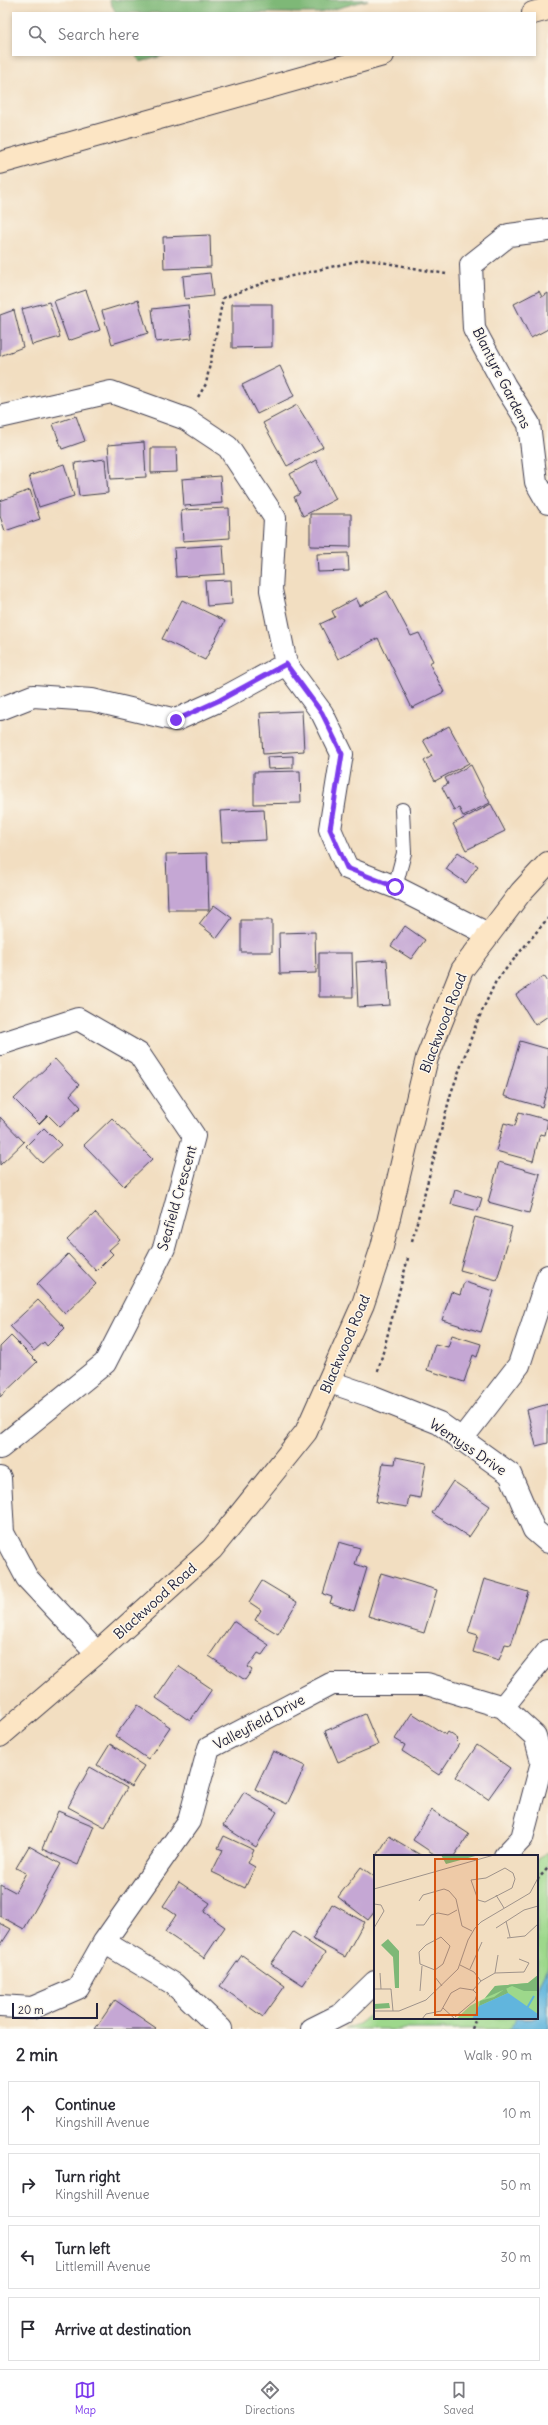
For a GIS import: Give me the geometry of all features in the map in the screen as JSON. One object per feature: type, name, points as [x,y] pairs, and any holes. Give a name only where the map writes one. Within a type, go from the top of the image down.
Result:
[{"type":"street","points":[[536,12],[548,9]]},
{"type":"street","points":[[0,163],[379,56]]},
{"type":"street","name":"Blantyre Gardens","points":[[548,230],[509,235],[471,265],[474,329],[505,386],[529,424],[536,482],[548,502]]},
{"type":"street","points":[[0,417],[111,392],[186,419],[228,447],[275,518],[271,590],[286,664],[322,713],[342,754],[330,829],[347,868],[395,887],[488,934]]},
{"type":"street","points":[[0,709],[33,696],[92,700],[176,720],[220,700],[286,664]]},
{"type":"street","name":"Blackwood Road","points":[[0,1736],[97,1653],[212,1549],[306,1432],[330,1382],[363,1304],[382,1247],[427,1058],[462,970],[521,892],[548,863]]},
{"type":"street","name":"Seafield Crescent","points":[[0,1044],[78,1019],[139,1054],[194,1136],[164,1248],[105,1363],[0,1448]]},
{"type":"street","points":[[461,1440],[519,1365],[548,1276]]},
{"type":"street","name":"Wemyss Drive","points":[[330,1382],[371,1396],[439,1423],[510,1474],[534,1530],[548,1542]]},
{"type":"street","points":[[0,1478],[3,1533],[6,1540],[28,1578],[97,1653]]},
{"type":"street","points":[[503,1707],[548,1651]]},
{"type":"street","name":"Valleyfield Drive","points":[[0,2006],[32,2008],[78,1988],[104,1942],[189,1821],[209,1748],[331,1684],[427,1684],[503,1707],[535,1736],[542,1762],[522,1838],[506,1855]]},
{"type":"street","points":[[104,1942],[174,1984],[221,2029]]},
{"type":"street","points":[[312,2029],[342,2014],[374,1983]]},
{"type":"lane","points":[[395,887],[404,853],[402,810]]},
{"type":"path","points":[[206,384],[223,298],[266,282],[365,259],[472,279]]},
{"type":"path","points":[[411,1244],[452,1093],[477,1022],[496,981],[548,918]]},
{"type":"path","points":[[371,1396],[409,1252]]},
{"type":"path","points":[[538,1879],[548,1868]]},
{"type":"path","points":[[472,2029],[476,2019]]},
{"type":"green space","points":[[109,0],[368,0],[324,12],[115,12]]},
{"type":"green space","points":[[137,56],[162,56],[140,62]]},
{"type":"green space","points":[[548,1852],[548,2029],[345,2029],[358,2024],[374,2012],[374,2019],[538,2019],[538,1857]]},
{"type":"water","points":[[548,1966],[548,2029],[509,2029],[516,2019],[538,2019],[538,1986]]},
{"type":"building","points":[[210,235],[211,267],[164,269],[163,237]]},
{"type":"building","points":[[210,273],[213,296],[185,299],[183,276]]},
{"type":"building","points":[[86,290],[100,330],[68,341],[54,301]]},
{"type":"building","points":[[539,291],[542,297],[548,293],[548,329],[531,338],[514,304]]},
{"type":"building","points":[[138,300],[148,333],[112,344],[102,311]]},
{"type":"building","points":[[49,302],[60,337],[32,345],[22,309]]},
{"type":"building","points":[[232,304],[272,304],[272,347],[232,348]]},
{"type":"building","points":[[188,305],[192,338],[156,342],[152,309]]},
{"type":"building","points":[[14,310],[23,347],[0,356],[0,315]]},
{"type":"building","points":[[280,366],[294,396],[257,414],[242,385]]},
{"type":"building","points":[[297,405],[323,447],[287,466],[263,423]]},
{"type":"building","points":[[76,416],[85,441],[62,449],[53,424]]},
{"type":"building","points":[[144,442],[146,477],[111,479],[108,445]]},
{"type":"building","points":[[151,448],[176,448],[177,472],[151,473]]},
{"type":"building","points":[[105,459],[108,493],[79,496],[75,463]]},
{"type":"building","points":[[316,460],[336,499],[303,516],[294,497],[300,494],[290,474]]},
{"type":"building","points":[[64,464],[74,496],[39,507],[29,476]]},
{"type":"building","points":[[220,476],[222,503],[184,506],[182,479]]},
{"type":"building","points":[[30,490],[40,519],[5,531],[0,516],[0,501]]},
{"type":"building","points":[[229,508],[230,538],[183,541],[181,510]]},
{"type":"building","points":[[310,514],[351,514],[351,547],[310,546]]},
{"type":"building","points":[[223,545],[225,574],[176,577],[174,548]]},
{"type":"building","points":[[348,553],[349,571],[318,572],[317,554]]},
{"type":"building","points":[[231,580],[232,604],[207,606],[205,581]]},
{"type":"building","points":[[387,591],[411,636],[419,633],[433,661],[429,663],[444,692],[412,708],[378,638],[338,659],[320,624],[335,617],[332,611],[356,598],[360,606]]},
{"type":"building","points":[[182,600],[225,621],[205,660],[162,639]]},
{"type":"building","points":[[302,711],[304,751],[263,754],[260,713]]},
{"type":"building","points":[[449,726],[469,763],[435,781],[424,761],[432,756],[423,740]]},
{"type":"building","points":[[293,756],[293,768],[268,769],[267,757]]},
{"type":"building","points":[[471,765],[490,803],[463,816],[459,808],[454,810],[442,787],[448,784],[445,778]]},
{"type":"building","points":[[300,771],[301,803],[254,804],[254,772]]},
{"type":"building","points":[[491,804],[505,831],[466,850],[453,824]]},
{"type":"building","points":[[264,809],[266,840],[222,842],[220,811]]},
{"type":"building","points":[[458,852],[478,866],[466,883],[446,869]]},
{"type":"building","points":[[207,853],[209,910],[168,910],[166,854]]},
{"type":"building","points":[[214,905],[232,918],[217,938],[199,924]]},
{"type":"building","points":[[241,920],[272,920],[272,952],[241,952]]},
{"type":"building","points":[[405,926],[425,940],[411,959],[391,946]]},
{"type":"building","points":[[315,932],[316,973],[280,974],[279,933]]},
{"type":"building","points":[[319,953],[352,953],[353,997],[319,997]]},
{"type":"building","points":[[387,960],[390,1005],[358,1007],[356,962]]},
{"type":"building","points":[[544,976],[548,982],[548,1016],[535,1025],[516,995]]},
{"type":"building","points":[[520,1041],[548,1049],[548,1086],[542,1107],[504,1096]]},
{"type":"building","points":[[55,1059],[79,1085],[70,1095],[81,1107],[60,1127],[48,1115],[39,1124],[14,1099]]},
{"type":"building","points":[[519,1112],[548,1120],[545,1135],[540,1134],[533,1161],[496,1151],[504,1123],[515,1126]]},
{"type":"building","points":[[0,1117],[24,1142],[0,1165]]},
{"type":"building","points":[[112,1118],[152,1159],[124,1186],[84,1145]]},
{"type":"building","points":[[44,1128],[61,1145],[42,1163],[26,1146]]},
{"type":"building","points":[[499,1162],[540,1174],[529,1213],[488,1202]]},
{"type":"building","points":[[455,1190],[482,1198],[478,1211],[451,1204]]},
{"type":"building","points":[[95,1213],[120,1240],[109,1250],[113,1254],[96,1271],[67,1240]]},
{"type":"building","points":[[475,1217],[512,1227],[497,1280],[460,1270]]},
{"type":"building","points":[[68,1254],[96,1284],[65,1314],[37,1284]]},
{"type":"building","points":[[464,1282],[494,1291],[481,1332],[442,1320],[451,1292],[460,1295]]},
{"type":"building","points":[[38,1300],[65,1328],[47,1346],[44,1342],[34,1351],[10,1326]]},
{"type":"building","points":[[452,1335],[481,1344],[477,1357],[473,1355],[464,1382],[427,1370],[435,1344],[448,1347]]},
{"type":"building","points":[[11,1336],[37,1362],[0,1397],[0,1347]]},
{"type":"building","points":[[548,1404],[548,1443],[536,1446],[527,1410]]},
{"type":"building","points":[[396,1457],[426,1463],[420,1498],[409,1496],[407,1507],[376,1502],[383,1463],[395,1464]]},
{"type":"building","points":[[453,1481],[490,1506],[469,1537],[432,1513]]},
{"type":"building","points":[[339,1542],[360,1548],[355,1564],[367,1568],[354,1611],[330,1603],[332,1597],[323,1594]]},
{"type":"building","points":[[381,1573],[437,1590],[424,1633],[368,1616]]},
{"type":"building","points":[[484,1579],[528,1592],[511,1645],[505,1644],[499,1660],[473,1652],[478,1635],[468,1632]]},
{"type":"building","points":[[262,1581],[297,1602],[278,1634],[255,1620],[261,1610],[249,1602]]},
{"type":"building","points":[[233,1621],[269,1645],[262,1655],[258,1653],[248,1667],[252,1670],[245,1680],[209,1656]]},
{"type":"building","points":[[178,1666],[212,1689],[190,1721],[156,1698]]},
{"type":"building","points":[[138,1705],[170,1727],[148,1759],[115,1736]]},
{"type":"building","points":[[412,1713],[446,1735],[448,1732],[458,1739],[456,1741],[459,1744],[439,1775],[402,1751],[405,1745],[395,1739]]},
{"type":"building","points":[[365,1714],[378,1745],[338,1762],[325,1731]]},
{"type":"building","points":[[110,1744],[144,1766],[131,1787],[97,1765]]},
{"type":"building","points":[[477,1745],[510,1768],[488,1799],[456,1777]]},
{"type":"building","points":[[273,1751],[305,1766],[287,1804],[255,1789]]},
{"type":"building","points":[[90,1767],[127,1788],[105,1827],[68,1807]]},
{"type":"building","points":[[244,1792],[277,1812],[256,1847],[223,1826]]},
{"type":"building","points":[[432,1810],[469,1834],[455,1855],[436,1855],[413,1840]]},
{"type":"building","points":[[58,1811],[94,1826],[78,1865],[42,1849]]},
{"type":"building","points":[[224,1836],[254,1850],[248,1863],[255,1867],[245,1888],[212,1872],[223,1850],[218,1848]]},
{"type":"building","points":[[389,1836],[420,1855],[378,1855]]},
{"type":"building","points":[[29,1846],[61,1864],[24,1929],[0,1916],[0,1884],[15,1892],[26,1873],[16,1868]]},
{"type":"building","points":[[361,1867],[374,1876],[374,1912],[368,1920],[338,1897]]},
{"type":"building","points":[[179,1882],[210,1903],[204,1912],[225,1927],[204,1958],[165,1932],[176,1915],[163,1906]]},
{"type":"building","points":[[332,1904],[364,1922],[345,1957],[312,1939]]},
{"type":"building","points":[[0,1923],[11,1929],[0,1946]]},
{"type":"building","points":[[293,1932],[325,1953],[303,1985],[271,1964]]},
{"type":"building","points":[[242,1955],[285,1986],[263,2017],[220,1986]]},
{"type":"building","points":[[115,2000],[156,2028],[95,2029]]},
{"type":"route","points":[[176,720],[220,700],[286,664],[322,713],[342,754],[330,829],[347,868],[395,887]]}]
